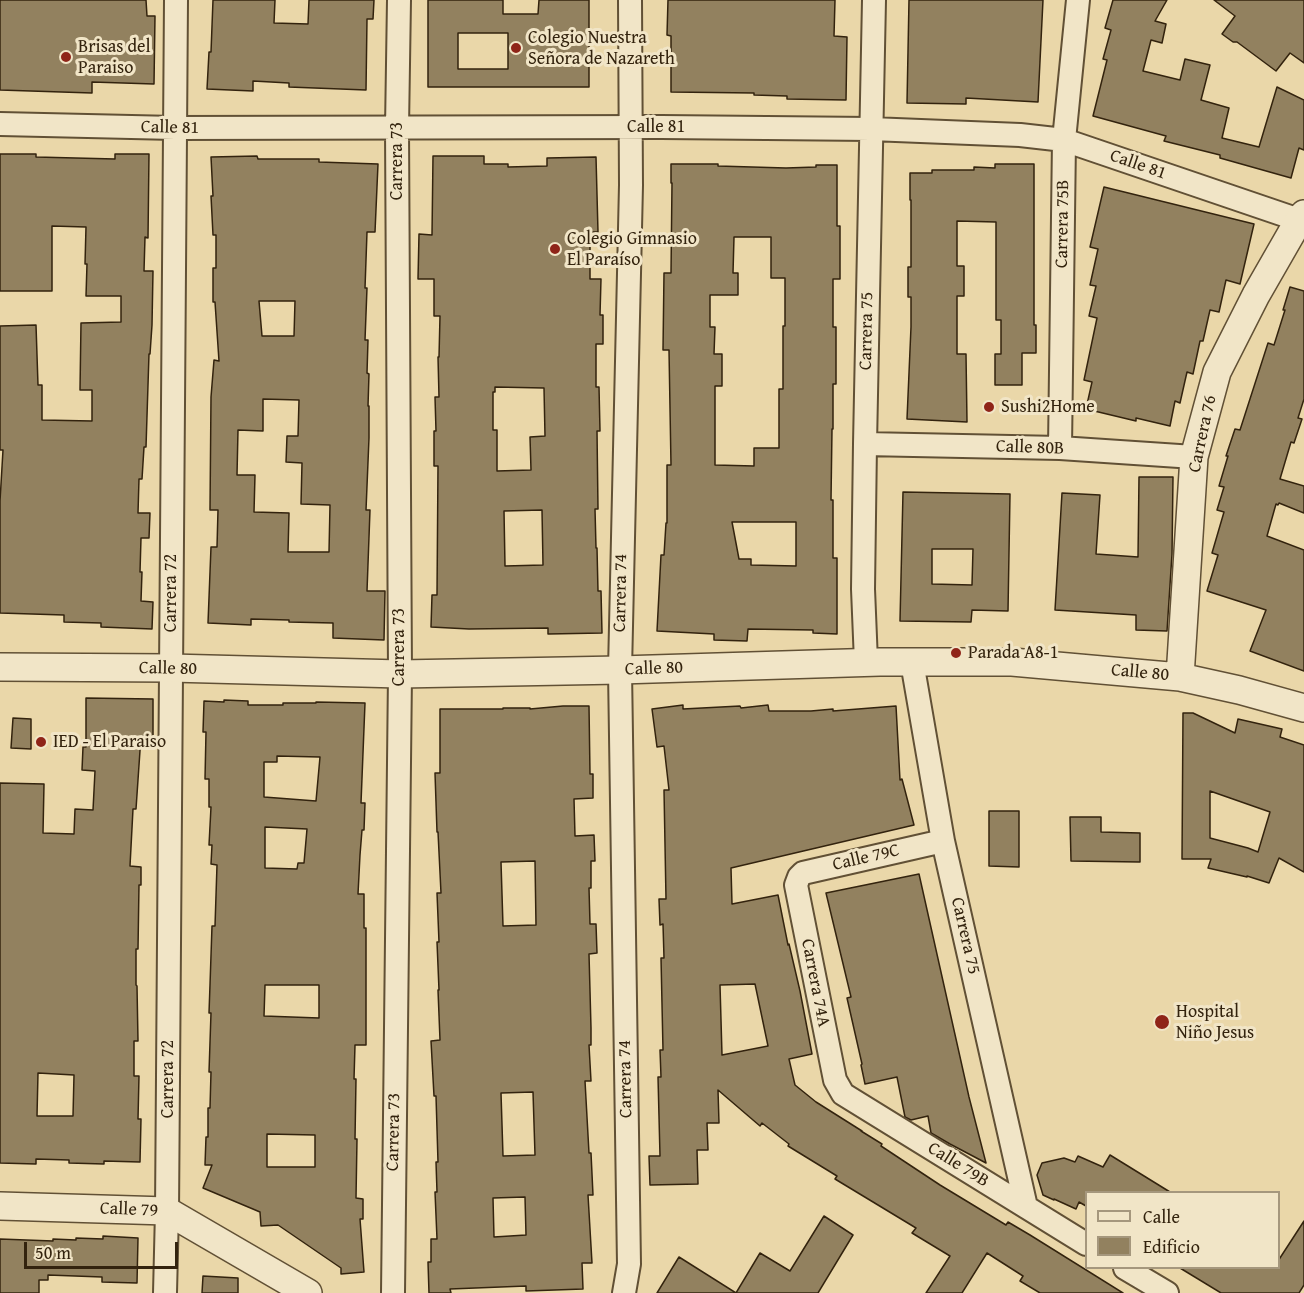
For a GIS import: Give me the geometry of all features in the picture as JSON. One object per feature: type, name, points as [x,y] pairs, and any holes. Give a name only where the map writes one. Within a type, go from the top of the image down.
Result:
[{"type":"street","name":"Carrera 72","points":[[165,1293],[176,0]]},
{"type":"street","name":"Carrera 73","points":[[393,1293],[400,674],[397,128],[399,0]]},
{"type":"street","name":"Carrera 74","points":[[624,1293],[629,1264],[620,670],[631,185],[630,0]]},
{"type":"street","name":"Carrera 75","points":[[866,662],[863,589],[873,0]]},
{"type":"street","name":"Carrera 75B","points":[[1060,448],[1064,140],[1078,0]]},
{"type":"street","name":"Calle 81","points":[[0,124],[175,128],[871,129],[1020,135],[1064,140],[1301,217]]},
{"type":"street","name":"Carrera 76","points":[[1180,677],[1194,457],[1217,372],[1256,295],[1301,217]]},
{"type":"street","name":"Calle 80B","points":[[865,444],[1060,448],[1194,457]]},
{"type":"street","name":"Calle 80","points":[[0,667],[171,668],[400,674],[866,662],[1012,662],[1180,677],[1304,708]]},
{"type":"street","name":"Carrera 75","points":[[912,662],[944,841],[1026,1207]]},
{"type":"street","name":"Calle 79C","points":[[796,885],[802,873],[944,841]]},
{"type":"street","name":"Carrera 74A","points":[[796,885],[835,1080]]},
{"type":"street","name":"Calle 79B","points":[[835,1080],[843,1094],[1085,1243]]},
{"type":"street","name":"Calle 79","points":[[0,1206],[167,1211],[308,1293]]},
{"type":"street","points":[[1127,1269],[1167,1293]]},
{"type":"building","points":[[0,0],[146,0],[147,16],[155,16],[154,84],[92,82],[92,93],[0,90]]},
{"type":"building","points":[[213,0],[275,0],[274,23],[308,24],[309,0],[374,0],[373,19],[367,19],[366,90],[289,87],[289,83],[253,81],[253,91],[207,89]]},
{"type":"building","name":"Colegio Nuestra Señora de Nazareth","points":[[428,0],[503,0],[503,14],[538,14],[539,0],[589,0],[589,87],[428,87]],"holes":[[[458,33],[508,33],[508,69],[458,69]]]},
{"type":"building","points":[[668,0],[835,0],[834,36],[847,37],[846,100],[787,99],[787,96],[754,95],[754,93],[671,92],[671,36],[667,35]]},
{"type":"building","points":[[909,0],[1043,0],[1038,102],[966,98],[966,104],[907,103]]},
{"type":"building","points":[[1113,0],[1167,0],[1155,21],[1166,24],[1162,43],[1151,40],[1143,71],[1180,80],[1185,59],[1210,65],[1201,100],[1229,108],[1222,138],[1259,147],[1277,87],[1304,100],[1304,150],[1299,148],[1291,178],[1220,158],[1220,155],[1164,141],[1166,136],[1093,116],[1107,60],[1103,59],[1111,30],[1105,28]]},
{"type":"building","points":[[1214,0],[1304,0],[1304,63],[1290,53],[1276,71],[1237,42],[1233,42],[1222,34],[1235,16]]},
{"type":"building","points":[[0,154],[115,159],[115,154],[149,154],[148,238],[145,237],[144,271],[153,271],[152,325],[146,447],[144,447],[142,479],[139,479],[138,513],[150,513],[149,538],[141,538],[140,572],[142,572],[141,601],[153,602],[152,629],[101,627],[101,623],[64,622],[64,615],[0,613],[0,501],[3,450],[0,450],[0,326],[36,325],[38,385],[42,385],[42,420],[92,421],[92,390],[80,390],[81,323],[121,322],[121,296],[86,296],[86,227],[52,226],[52,291],[0,291]]},
{"type":"building","points":[[257,156],[258,159],[319,159],[319,162],[378,164],[375,232],[367,232],[365,288],[367,288],[365,340],[368,340],[367,373],[369,374],[366,510],[370,510],[367,591],[385,591],[384,640],[333,638],[333,623],[251,619],[251,625],[208,623],[211,547],[217,547],[218,510],[210,510],[211,397],[214,360],[219,361],[215,302],[213,302],[216,235],[213,235],[211,157]],"holes":[[[259,301],[295,301],[294,336],[262,336]],[[263,399],[299,400],[298,436],[287,436],[286,462],[302,463],[301,504],[330,505],[329,552],[288,552],[289,513],[254,512],[255,475],[237,475],[238,430],[263,431]]]},
{"type":"building","points":[[433,156],[484,156],[484,164],[508,164],[508,167],[547,166],[547,158],[596,157],[598,232],[590,232],[590,279],[601,279],[600,315],[603,315],[603,344],[596,344],[596,387],[599,387],[600,431],[597,431],[598,509],[595,509],[602,633],[548,634],[548,628],[431,627],[432,595],[437,595],[438,466],[434,466],[434,431],[436,431],[435,397],[439,397],[440,316],[434,316],[434,279],[418,279],[419,234],[432,235]],"holes":[[[495,387],[544,388],[545,436],[530,437],[531,470],[497,471],[497,430],[493,430]],[[542,510],[543,565],[505,566],[504,511]]]},
{"type":"building","points":[[671,164],[786,168],[837,165],[840,279],[833,279],[836,384],[833,384],[831,500],[833,500],[833,558],[837,558],[837,634],[813,633],[813,630],[748,629],[747,641],[714,640],[714,634],[657,631],[661,555],[664,555],[667,523],[667,465],[671,465],[669,350],[663,350],[664,273],[671,273]],"holes":[[[734,237],[771,237],[771,278],[785,278],[783,389],[779,389],[779,448],[754,448],[754,466],[715,465],[715,386],[722,386],[722,354],[714,354],[715,327],[710,327],[710,295],[738,295],[738,273],[733,273]],[[732,522],[796,522],[796,566],[751,565],[751,559],[739,559]]]},
{"type":"building","points":[[995,164],[1034,164],[1036,353],[1022,353],[1022,385],[995,385],[995,354],[1001,354],[1001,320],[996,320],[996,222],[957,221],[957,266],[964,266],[964,296],[957,296],[957,354],[966,354],[967,422],[907,419],[911,327],[911,297],[908,297],[908,267],[911,267],[910,173],[932,173],[932,170],[974,170],[974,167],[995,168]]},
{"type":"building","points":[[1104,187],[1254,224],[1240,284],[1226,280],[1219,312],[1210,310],[1193,374],[1187,372],[1180,403],[1175,401],[1170,426],[1136,418],[1136,421],[1086,409],[1092,382],[1084,380],[1097,318],[1089,316],[1096,286],[1090,285],[1098,249],[1090,247]]},
{"type":"building","points":[[1290,287],[1304,291],[1304,399],[1298,418],[1302,419],[1294,443],[1291,442],[1280,479],[1304,486],[1304,513],[1279,503],[1276,504],[1267,536],[1304,550],[1304,671],[1250,651],[1266,610],[1207,591],[1218,555],[1212,553],[1224,512],[1217,510],[1224,487],[1219,486],[1228,456],[1226,456],[1235,429],[1240,430],[1268,343],[1274,345]]},
{"type":"building","points":[[1139,477],[1173,477],[1172,554],[1167,631],[1136,630],[1136,615],[1055,610],[1062,493],[1100,495],[1096,554],[1138,557]]},
{"type":"building","points":[[903,492],[1010,494],[1008,611],[972,610],[971,622],[900,621]],"holes":[[[932,549],[973,549],[972,585],[932,584]]]},
{"type":"building","points":[[86,698],[153,699],[153,736],[141,736],[136,809],[133,809],[130,866],[141,867],[138,949],[136,949],[138,1041],[134,1041],[134,1076],[139,1076],[140,1162],[69,1163],[69,1160],[36,1159],[36,1164],[0,1163],[0,783],[44,784],[43,833],[74,834],[75,809],[93,810],[95,771],[82,770],[83,747],[86,747]],"holes":[[[38,1073],[74,1075],[73,1116],[37,1116]]]},
{"type":"building","points":[[224,700],[248,701],[248,705],[316,702],[365,703],[361,803],[365,803],[358,894],[364,894],[364,928],[366,928],[366,1045],[355,1045],[354,1079],[356,1079],[356,1198],[363,1199],[363,1219],[360,1219],[364,1272],[341,1274],[341,1268],[278,1225],[261,1226],[260,1212],[203,1188],[212,1165],[205,1165],[208,1108],[210,1108],[211,1013],[209,1013],[217,865],[211,864],[212,845],[209,845],[211,807],[209,807],[209,779],[205,779],[204,701],[224,702]],"holes":[[[277,756],[320,757],[316,801],[264,797],[264,762],[277,762]],[[265,827],[307,829],[304,863],[298,863],[297,869],[265,868]],[[265,985],[319,985],[319,1018],[264,1016]],[[267,1134],[315,1135],[315,1167],[267,1167]]]},
{"type":"building","points":[[683,705],[683,709],[768,705],[769,711],[833,709],[833,711],[896,706],[900,780],[902,779],[914,825],[731,868],[732,904],[778,895],[812,1054],[789,1059],[795,1085],[816,1102],[882,1144],[881,1146],[940,1185],[1006,1225],[1008,1222],[1123,1293],[1040,1293],[1020,1281],[1023,1276],[987,1253],[962,1293],[926,1293],[950,1256],[912,1233],[916,1228],[835,1179],[837,1176],[788,1146],[789,1144],[762,1123],[760,1126],[718,1090],[719,1123],[707,1123],[708,1150],[697,1150],[698,1184],[650,1185],[649,1156],[660,1156],[658,1077],[661,1077],[660,1050],[663,1050],[661,958],[664,958],[663,924],[660,925],[659,899],[666,899],[664,790],[669,790],[664,746],[657,747],[652,709]],"holes":[[[755,984],[768,1046],[722,1055],[720,985]]]},
{"type":"building","points":[[589,706],[590,774],[593,774],[593,798],[574,799],[575,836],[594,835],[595,861],[591,861],[591,888],[589,888],[590,924],[596,924],[597,953],[589,954],[591,1081],[585,1081],[593,1195],[588,1195],[592,1263],[582,1263],[583,1289],[526,1291],[526,1286],[450,1289],[451,1293],[429,1293],[428,1262],[431,1262],[431,1239],[437,1239],[436,1096],[434,1096],[431,1041],[440,1040],[437,893],[441,893],[435,773],[440,773],[440,709],[530,709]],"holes":[[[535,861],[536,925],[503,926],[501,862]],[[533,1092],[535,1155],[503,1156],[501,1093]],[[525,1197],[526,1235],[494,1237],[493,1198]]]},
{"type":"building","points":[[1183,713],[1193,713],[1235,733],[1238,719],[1282,729],[1280,737],[1304,745],[1304,872],[1279,858],[1269,883],[1208,868],[1211,859],[1182,859]],"holes":[[[1210,791],[1270,812],[1258,852],[1210,838]]]},
{"type":"building","points":[[13,718],[31,719],[31,749],[11,748]]},
{"type":"building","points":[[989,811],[1019,811],[1019,867],[989,866]]},
{"type":"building","points":[[1070,817],[1101,817],[1101,832],[1140,833],[1140,862],[1071,861]]},
{"type":"building","points":[[919,874],[986,1163],[931,1133],[928,1116],[911,1120],[905,1117],[897,1077],[865,1084],[847,998],[851,997],[826,893]]},
{"type":"building","points":[[1110,1155],[1168,1191],[1085,1191],[1085,1205],[1079,1202],[1076,1209],[1043,1195],[1037,1175],[1042,1163],[1064,1158],[1075,1162],[1078,1156],[1103,1167]]},
{"type":"building","points":[[824,1216],[853,1235],[818,1293],[736,1293],[760,1253],[790,1271]]},
{"type":"building","points":[[1304,1221],[1304,1285],[1299,1293],[1221,1293],[1182,1269],[1280,1269],[1280,1258]]},
{"type":"building","points":[[103,1236],[138,1238],[137,1283],[102,1282],[102,1277],[48,1275],[48,1280],[39,1280],[39,1293],[0,1293],[0,1239],[53,1241],[53,1239],[76,1240],[76,1238],[103,1239]]},
{"type":"building","points":[[679,1257],[736,1293],[657,1293]]},
{"type":"building","points":[[203,1276],[238,1278],[238,1293],[202,1293]]},
{"type":"place","name":"Colegio Nuestra Señora de Nazareth","points":[[516,48]]},
{"type":"place","name":"Brisas del Paraiso","points":[[66,57]]},
{"type":"place","name":"Colegio Gimnasio El Paraíso","points":[[555,249]]},
{"type":"place","name":"Sushi2Home","points":[[989,407]]},
{"type":"place","name":"Parada A8-1","points":[[956,653]]},
{"type":"place","name":"IED - El Paraiso","points":[[41,742]]},
{"type":"place","name":"Hospital Niño Jesus","points":[[1162,1022]]}]
